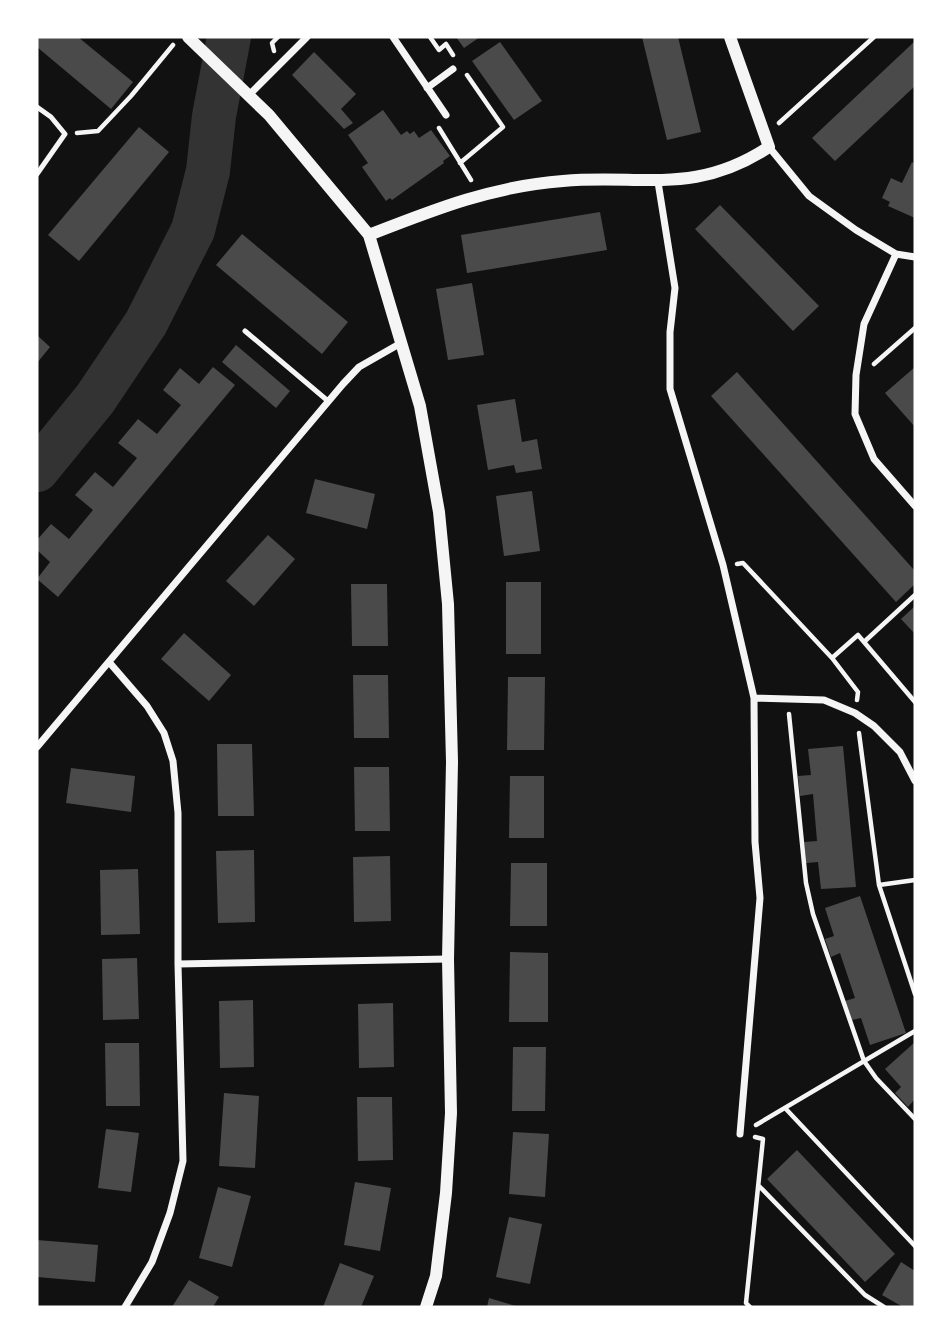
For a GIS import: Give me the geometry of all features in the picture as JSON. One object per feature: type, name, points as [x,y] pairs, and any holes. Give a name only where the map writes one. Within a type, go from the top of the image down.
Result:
[{"type":"street","points":[[249,95],[307,37]]},
{"type":"street","points":[[393,37],[446,115]]},
{"type":"street","points":[[730,37],[767,141],[810,196],[856,230],[896,254],[915,257]]},
{"type":"street","points":[[191,39],[269,115],[369,235],[419,406],[439,512],[448,604],[452,762],[448,959],[452,1113],[436,1276],[426,1307]]},
{"type":"street","points":[[427,88],[453,69]]},
{"type":"street","points":[[369,235],[493,190],[564,180],[658,182],[715,174],[748,161],[767,141]]},
{"type":"street","points":[[658,182],[675,288],[670,332],[670,389],[723,565],[754,698],[755,842],[760,898],[740,1134]]},
{"type":"street","points":[[896,254],[864,324],[856,374],[855,414],[874,459],[915,506]]},
{"type":"street","points":[[37,747],[328,401],[359,367],[401,343]]},
{"type":"street","points":[[109,662],[147,706],[164,733],[173,761],[178,813],[178,964],[183,1161],[170,1213],[152,1262],[125,1307]]},
{"type":"street","points":[[754,698],[824,700],[855,713],[874,726],[900,752],[915,781]]},
{"type":"street","points":[[178,964],[448,959]]},
{"type":"lane","points":[[37,107],[51,117],[65,134],[37,174]]},
{"type":"lane","points":[[245,331],[328,401]]},
{"type":"path","points":[[65,134],[98,131],[180,37]]},
{"type":"path","points":[[430,37],[439,50],[446,44],[454,56],[453,69],[465,72],[503,127],[460,163]]},
{"type":"path","points":[[767,141],[874,37]]},
{"type":"path","points":[[446,115],[439,129],[481,194]]},
{"type":"path","points":[[856,374],[866,372],[915,328]]},
{"type":"path","points":[[723,565],[743,563],[832,658],[858,692],[855,713],[865,766],[879,885],[915,994]]},
{"type":"path","points":[[864,642],[915,595]]},
{"type":"path","points":[[832,658],[858,635],[915,702]]},
{"type":"path","points":[[788,699],[806,883],[813,914],[864,1061],[876,1078],[915,1119]]},
{"type":"path","points":[[879,885],[915,880]]},
{"type":"path","points":[[740,1134],[915,1031]]},
{"type":"path","points":[[785,1108],[915,1246]]},
{"type":"path","points":[[740,1134],[763,1139],[746,1303],[750,1307]]},
{"type":"path","points":[[758,1185],[865,1295],[884,1307]]},
{"type":"building","points":[[37,37],[78,37],[133,82],[111,109],[37,47]]},
{"type":"building","points":[[456,37],[480,37],[464,48]]},
{"type":"building","points":[[642,37],[678,37],[701,132],[667,140]]},
{"type":"building","points":[[915,41],[915,86],[835,161],[812,138]]},
{"type":"building","points":[[500,42],[542,101],[514,120],[472,61]]},
{"type":"building","points":[[314,52],[356,94],[341,109],[353,123],[344,129],[292,75]]},
{"type":"building","points":[[383,110],[401,135],[414,131],[419,138],[431,130],[450,156],[392,200],[390,198],[386,201],[362,167],[368,163],[348,135]]},
{"type":"building","points":[[139,127],[169,152],[79,261],[48,235]]},
{"type":"building","points":[[912,162],[915,164],[915,218],[888,206],[890,202],[882,198],[891,178],[902,183]]},
{"type":"building","points":[[720,205],[819,306],[793,331],[695,229]]},
{"type":"building","points":[[600,212],[607,250],[467,273],[461,235]]},
{"type":"building","points":[[242,234],[348,322],[322,354],[216,265]]},
{"type":"building","points":[[472,283],[484,355],[448,360],[436,289]]},
{"type":"building","points":[[37,335],[50,347],[37,363]]},
{"type":"building","points":[[236,345],[290,391],[276,408],[222,362]]},
{"type":"building","points":[[213,367],[235,385],[58,597],[37,579],[50,562],[37,550],[37,540],[51,524],[69,539],[93,510],[75,495],[95,472],[113,487],[137,458],[118,443],[138,419],[157,434],[181,405],[163,390],[180,368],[199,384]]},
{"type":"building","points":[[915,367],[915,427],[885,393]]},
{"type":"building","points":[[737,372],[915,571],[915,584],[896,602],[711,396]]},
{"type":"building","points":[[515,399],[522,442],[537,439],[542,469],[516,473],[514,465],[488,470],[477,405]]},
{"type":"building","points":[[315,479],[375,494],[367,529],[306,513]]},
{"type":"building","points":[[532,491],[540,551],[504,556],[496,496]]},
{"type":"building","points":[[268,535],[295,559],[254,606],[226,581]]},
{"type":"building","points":[[506,582],[541,582],[541,654],[506,654]]},
{"type":"building","points":[[351,584],[387,584],[388,646],[352,646]]},
{"type":"building","points":[[915,606],[915,634],[901,619]]},
{"type":"building","points":[[184,633],[231,675],[209,701],[161,659]]},
{"type":"building","points":[[353,675],[388,675],[389,738],[354,738]]},
{"type":"building","points":[[508,677],[545,677],[544,750],[507,750]]},
{"type":"building","points":[[217,744],[252,744],[254,816],[218,816]]},
{"type":"building","points":[[843,746],[856,887],[821,889],[818,862],[806,863],[804,842],[817,841],[813,794],[800,796],[798,776],[811,775],[808,749]]},
{"type":"building","points":[[354,767],[389,767],[390,831],[355,831]]},
{"type":"building","points":[[71,768],[135,776],[131,812],[66,803]]},
{"type":"building","points":[[510,776],[544,776],[544,838],[509,838]]},
{"type":"building","points":[[254,850],[255,922],[218,923],[216,851]]},
{"type":"building","points":[[390,856],[391,921],[354,922],[353,857]]},
{"type":"building","points":[[511,863],[547,863],[547,926],[510,926]]},
{"type":"building","points":[[138,869],[140,934],[101,935],[100,870]]},
{"type":"building","points":[[860,896],[906,1033],[870,1045],[861,1018],[852,1020],[845,1001],[855,998],[840,953],[831,957],[825,939],[834,936],[825,908]]},
{"type":"building","points":[[510,952],[548,953],[548,1022],[509,1022]]},
{"type":"building","points":[[137,958],[139,1019],[103,1020],[102,959]]},
{"type":"building","points":[[253,1000],[254,1067],[220,1068],[219,1001]]},
{"type":"building","points":[[393,1003],[394,1067],[359,1068],[358,1004]]},
{"type":"building","points":[[915,1042],[915,1102],[914,1100],[908,1107],[895,1093],[901,1087],[885,1069]]},
{"type":"building","points":[[105,1043],[139,1043],[140,1106],[106,1106]]},
{"type":"building","points":[[513,1047],[546,1047],[545,1111],[512,1111]]},
{"type":"building","points":[[224,1093],[259,1096],[255,1168],[219,1166]]},
{"type":"building","points":[[357,1097],[392,1097],[393,1160],[358,1161]]},
{"type":"building","points":[[106,1129],[139,1133],[131,1192],[98,1188]]},
{"type":"building","points":[[513,1132],[549,1134],[545,1197],[509,1194]]},
{"type":"building","points":[[797,1150],[895,1254],[865,1282],[767,1179]]},
{"type":"building","points":[[355,1182],[391,1188],[380,1251],[344,1245]]},
{"type":"building","points":[[218,1187],[251,1196],[232,1267],[199,1258]]},
{"type":"building","points":[[509,1217],[542,1224],[530,1284],[496,1277]]},
{"type":"building","points":[[37,1240],[98,1245],[95,1282],[37,1277]]},
{"type":"building","points":[[901,1262],[915,1271],[915,1307],[903,1307],[882,1295]]},
{"type":"building","points":[[340,1263],[374,1276],[361,1307],[323,1307]]},
{"type":"building","points":[[189,1280],[219,1297],[213,1307],[172,1307]]},
{"type":"building","points":[[489,1298],[519,1307],[487,1307]]},
{"type":"waterway","points":[[37,470],[95,399],[146,323],[193,230],[208,171],[214,116],[229,37]]}]
